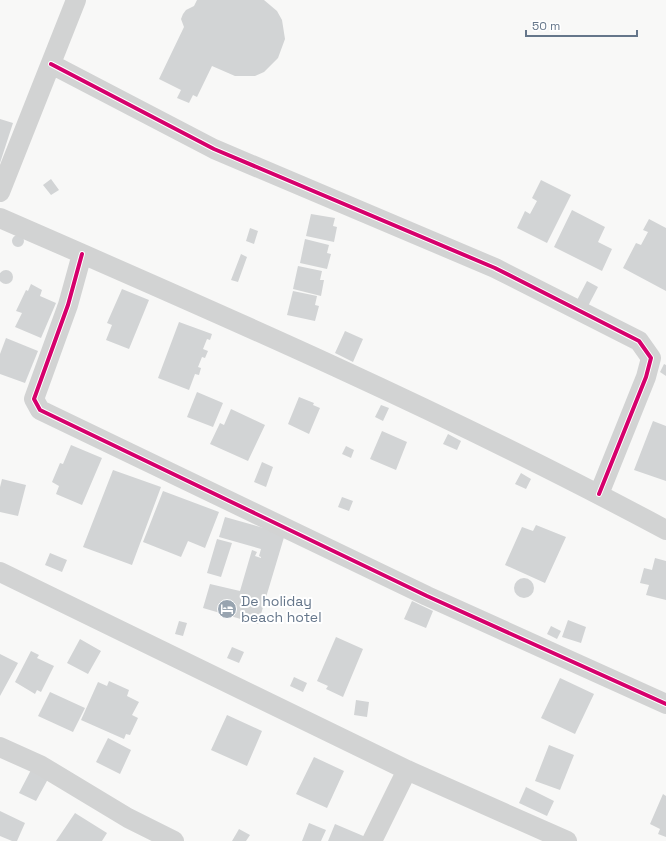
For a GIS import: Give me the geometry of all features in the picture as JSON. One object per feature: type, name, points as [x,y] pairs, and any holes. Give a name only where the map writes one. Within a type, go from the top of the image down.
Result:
[{"type":"street","points":[[0,192],[76,0]]},
{"type":"street","points":[[51,64],[214,150],[495,268],[639,341],[651,358],[646,377],[599,494]]},
{"type":"street","points":[[0,218],[438,414],[599,494],[666,530]]},
{"type":"street","points":[[82,254],[68,305],[34,400],[40,410],[427,596],[666,704]]},
{"type":"street","points":[[0,572],[407,770],[567,841]]},
{"type":"street","points":[[0,748],[40,765],[128,818],[174,841]]},
{"type":"street","points":[[372,841],[407,770]]},
{"type":"building","points":[[197,0],[264,0],[277,11],[282,20],[285,39],[278,58],[264,72],[255,76],[235,76],[212,66],[197,97],[193,95],[189,103],[177,98],[181,90],[159,79],[184,27],[181,19],[183,14],[186,10],[194,6]]},
{"type":"building","points":[[0,119],[13,123],[0,163]]},
{"type":"building","points":[[51,179],[59,190],[51,195],[43,185]]},
{"type":"building","points":[[541,180],[571,195],[547,243],[517,228],[525,211],[530,214],[537,201],[532,198]]},
{"type":"building","points":[[572,210],[605,227],[598,242],[612,249],[602,271],[554,247]]},
{"type":"building","points":[[311,214],[335,218],[333,226],[337,227],[334,242],[306,236]]},
{"type":"building","points":[[649,219],[666,228],[666,291],[623,268],[636,243],[641,245],[648,232],[643,230]]},
{"type":"building","points":[[250,228],[258,231],[254,244],[246,241]]},
{"type":"building","points":[[16,235],[20,235],[24,241],[20,247],[16,247],[12,243],[12,239]]},
{"type":"building","points":[[305,239],[329,245],[327,253],[331,254],[327,269],[300,263]]},
{"type":"building","points":[[241,254],[247,257],[238,282],[231,280]]},
{"type":"building","points":[[298,266],[322,271],[320,280],[324,280],[321,296],[293,289]]},
{"type":"building","points":[[6,270],[11,272],[13,277],[11,282],[6,284],[1,282],[-1,277],[1,272]]},
{"type":"building","points":[[587,281],[598,287],[587,308],[576,302]]},
{"type":"building","points":[[31,284],[42,290],[40,296],[56,303],[41,338],[15,327],[22,313],[16,311],[26,290],[28,291]]},
{"type":"building","points":[[122,289],[149,300],[129,349],[106,340],[112,325],[107,323]]},
{"type":"building","points":[[293,291],[317,296],[315,305],[319,306],[315,321],[287,315]]},
{"type":"building","points":[[179,322],[212,334],[210,340],[207,339],[203,349],[208,351],[205,358],[202,357],[198,367],[201,368],[199,375],[195,374],[189,390],[158,378]]},
{"type":"building","points":[[345,331],[363,339],[353,362],[335,353]]},
{"type":"building","points":[[6,338],[38,351],[25,383],[0,374],[0,354]]},
{"type":"building","points":[[664,364],[666,365],[666,376],[660,372]]},
{"type":"building","points":[[197,392],[223,403],[213,427],[187,417]]},
{"type":"building","points":[[299,397],[314,403],[313,405],[320,408],[309,434],[288,424]]},
{"type":"building","points":[[381,405],[389,408],[383,421],[375,417]]},
{"type":"building","points":[[231,409],[265,425],[248,461],[210,444],[220,423],[224,425]]},
{"type":"building","points":[[653,421],[666,426],[666,481],[634,470]]},
{"type":"building","points":[[382,431],[407,442],[396,470],[370,459]]},
{"type":"building","points":[[448,434],[461,441],[457,450],[443,444]]},
{"type":"building","points":[[71,445],[102,458],[82,505],[56,494],[59,486],[52,482],[60,463],[63,464]]},
{"type":"building","points":[[346,446],[354,450],[351,458],[342,454]]},
{"type":"building","points":[[262,462],[273,467],[266,487],[254,482]]},
{"type":"building","points":[[113,470],[161,487],[132,565],[83,547]]},
{"type":"building","points":[[521,473],[531,479],[526,489],[515,484]]},
{"type":"building","points":[[2,479],[26,485],[18,516],[0,512],[0,487]]},
{"type":"building","points":[[163,491],[219,512],[205,548],[188,541],[181,557],[143,542]]},
{"type":"building","points":[[342,497],[353,501],[349,511],[338,507]]},
{"type":"building","points":[[225,517],[285,534],[258,624],[203,608],[210,584],[240,591],[252,550],[257,552],[255,556],[261,558],[259,556],[261,549],[219,537]]},
{"type":"building","points":[[536,525],[566,537],[545,583],[505,565],[522,527],[533,531]]},
{"type":"building","points":[[217,539],[232,543],[221,577],[207,573]]},
{"type":"building","points":[[50,553],[67,560],[62,572],[45,565]]},
{"type":"building","points":[[655,558],[666,561],[666,600],[646,595],[649,585],[640,583],[644,568],[652,570]]},
{"type":"building","points":[[524,578],[531,581],[534,588],[531,595],[524,598],[517,595],[514,588],[517,581]]},
{"type":"building","points":[[412,601],[433,611],[426,628],[404,619]]},
{"type":"building","points":[[568,620],[586,627],[581,643],[562,637]]},
{"type":"building","points":[[179,621],[187,623],[183,636],[175,634]]},
{"type":"building","points":[[551,626],[561,631],[557,639],[547,634]]},
{"type":"building","points":[[336,637],[363,649],[343,697],[326,689],[328,686],[317,681]]},
{"type":"building","points":[[80,639],[101,651],[88,674],[67,663]]},
{"type":"building","points":[[232,647],[244,652],[239,663],[227,658]]},
{"type":"building","points":[[31,651],[39,655],[37,658],[54,666],[41,692],[37,690],[35,694],[15,682]]},
{"type":"building","points":[[0,654],[18,663],[0,696]]},
{"type":"building","points":[[294,677],[307,683],[303,692],[290,686]]},
{"type":"building","points":[[560,678],[594,694],[575,734],[541,718]]},
{"type":"building","points":[[109,681],[129,690],[127,696],[139,702],[132,715],[138,718],[130,735],[126,734],[124,739],[81,720],[98,682],[107,686]]},
{"type":"building","points":[[50,692],[85,708],[73,732],[38,716]]},
{"type":"building","points":[[356,700],[369,702],[367,717],[354,715]]},
{"type":"building","points":[[227,715],[262,731],[247,766],[211,750]]},
{"type":"building","points":[[108,738],[131,750],[120,774],[96,762]]},
{"type":"building","points":[[549,745],[574,755],[560,790],[535,781]]},
{"type":"building","points":[[314,757],[344,771],[327,808],[296,794]]},
{"type":"building","points":[[31,770],[48,779],[36,801],[19,793]]},
{"type":"building","points":[[526,787],[554,801],[547,816],[519,803]]},
{"type":"building","points":[[663,794],[666,796],[666,837],[658,834],[660,829],[650,824]]},
{"type":"building","points":[[0,811],[25,823],[17,841],[12,841],[0,836]]},
{"type":"building","points":[[75,813],[107,833],[102,841],[56,841]]},
{"type":"building","points":[[309,823],[326,830],[321,841],[302,841]]},
{"type":"building","points":[[335,824],[368,838],[366,841],[328,841]]},
{"type":"building","points":[[239,829],[250,835],[246,841],[232,841]]},
{"type":"cycle path","points":[[51,64],[214,149],[495,268],[639,341],[651,358],[646,377],[599,494]]},
{"type":"cycle path","points":[[82,254],[68,305],[34,399],[40,410],[427,596],[666,704]]},
{"type":"place","name":"De holiday beach hotel","points":[[227,609]]}]
